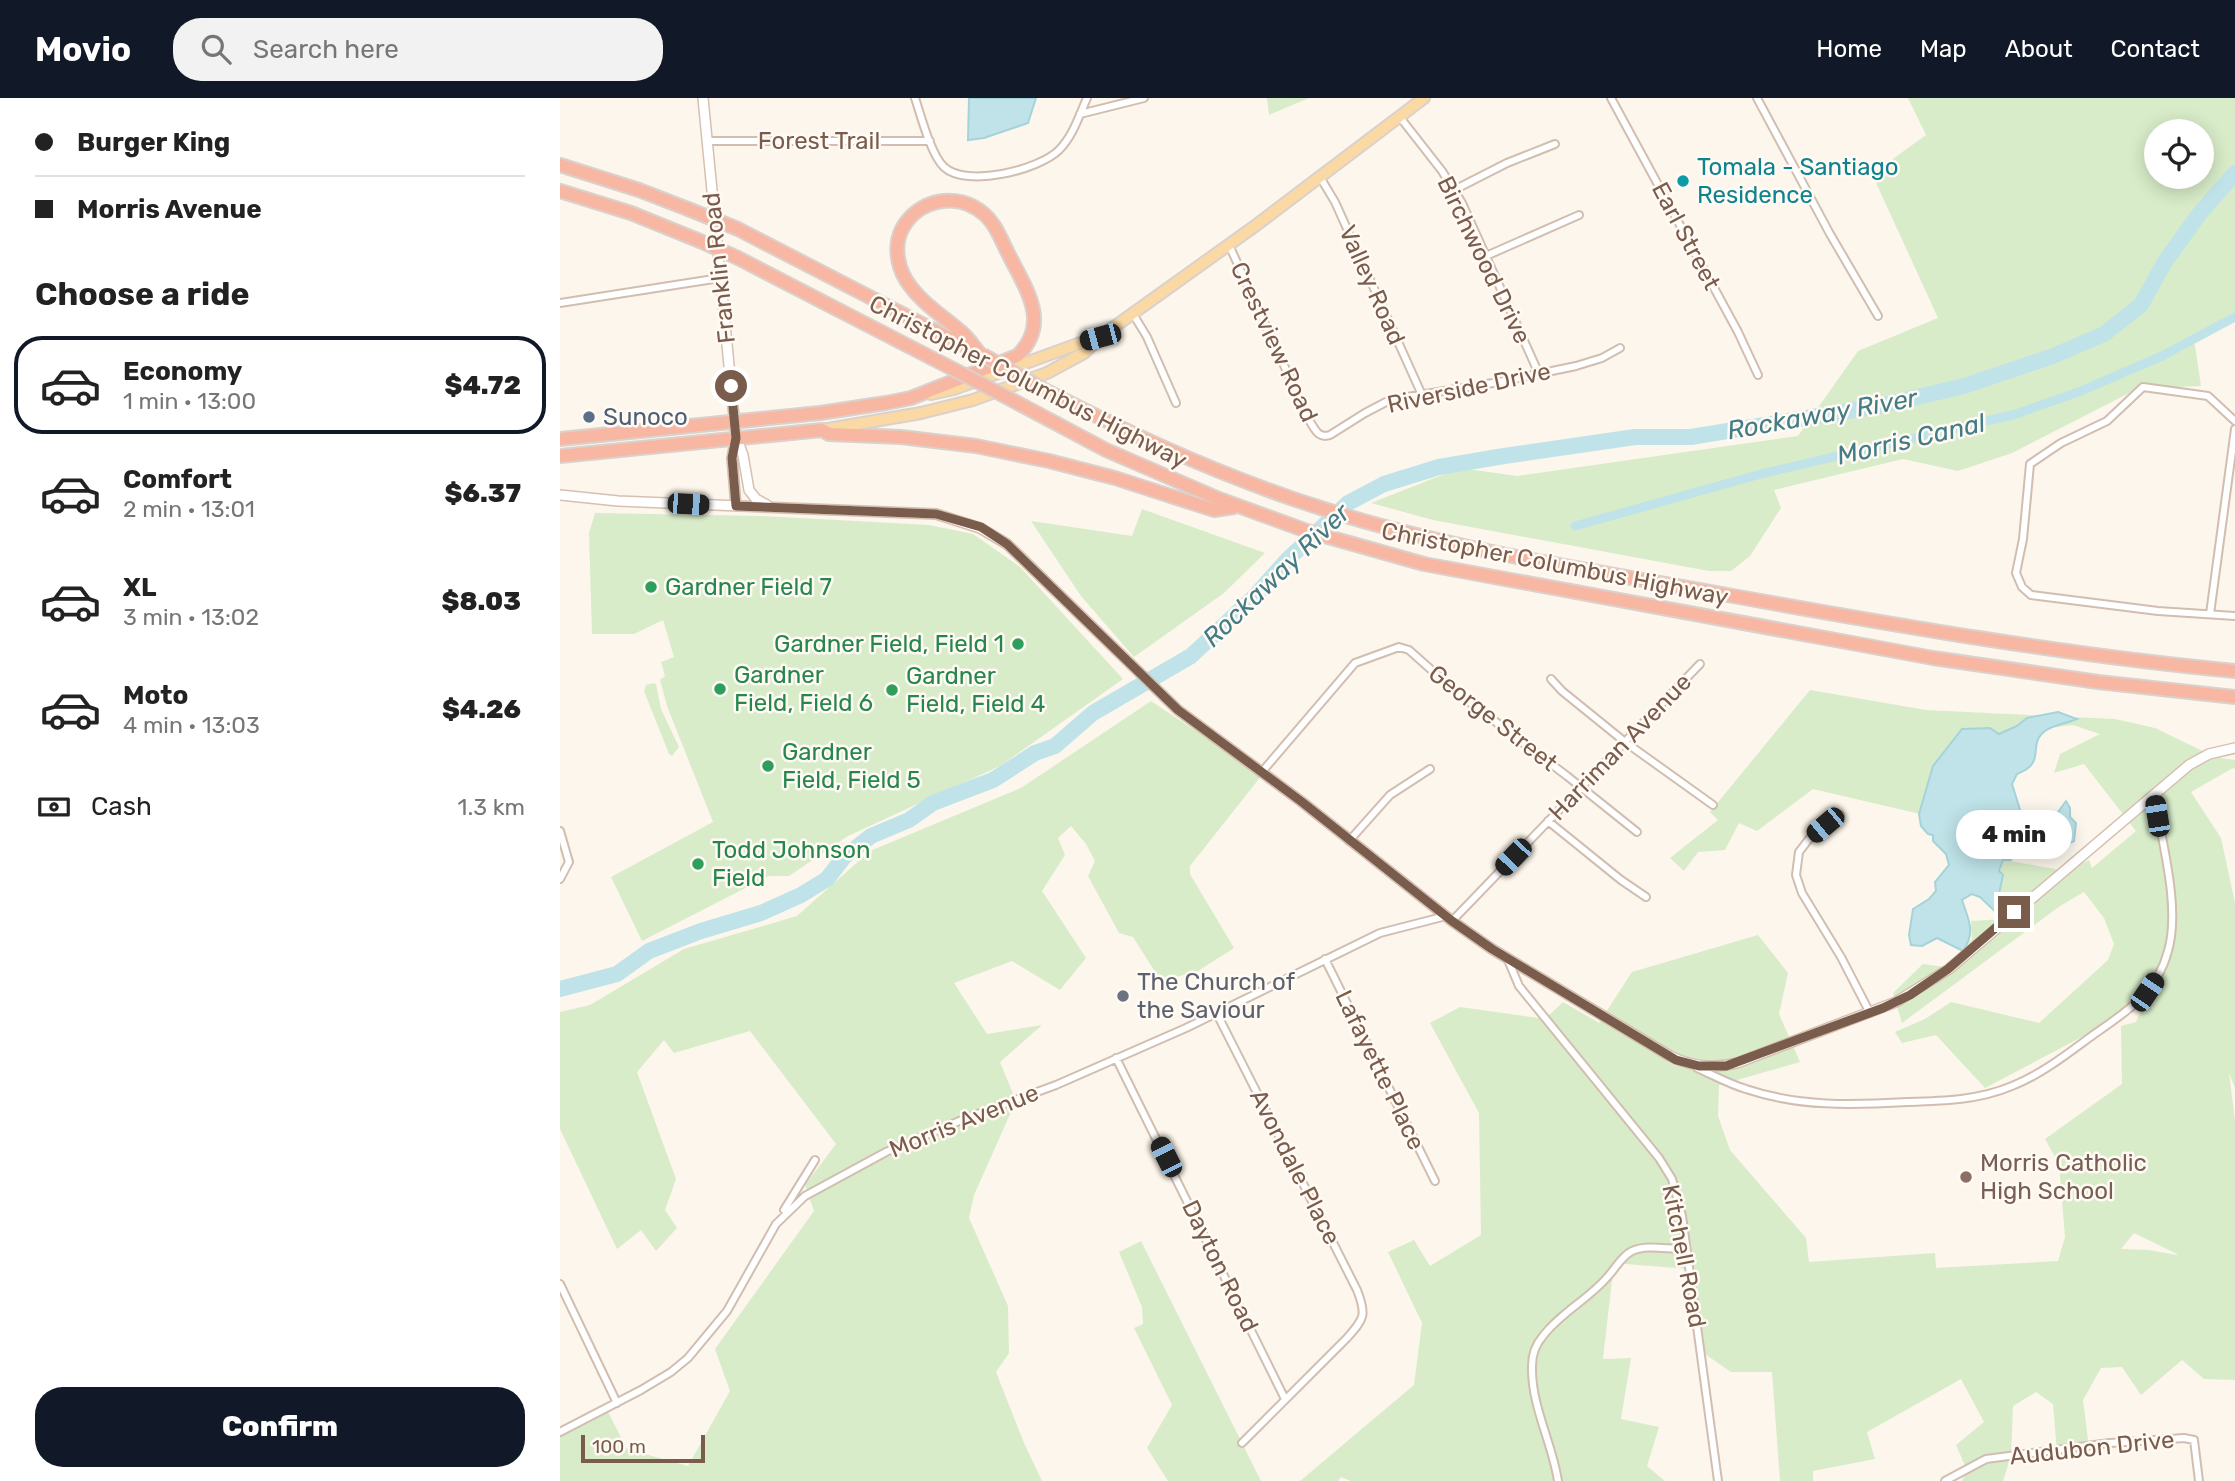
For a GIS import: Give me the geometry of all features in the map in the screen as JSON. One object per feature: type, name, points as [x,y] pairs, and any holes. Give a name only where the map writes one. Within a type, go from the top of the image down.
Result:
[{"type":"highway","name":"Christopher Columbus Highway","points":[[560,165],[626,185],[738,229],[1134,435],[1201,464],[1320,508],[1391,529],[1517,556],[1868,620],[2054,650],[2235,671]]},
{"type":"highway","name":"Christopher Columbus Highway","points":[[560,191],[631,213],[738,258],[1125,459],[1238,507],[1350,544],[1469,573],[1933,658],[2098,682],[2235,697]]},
{"type":"highway","points":[[560,439],[846,410],[911,398],[1009,360],[1027,344],[1033,330],[1034,310],[1028,291],[989,219],[963,202],[946,200],[933,203],[914,215],[900,234],[897,252],[901,270],[913,291],[926,305],[962,333],[982,355]]},
{"type":"highway","points":[[560,456],[822,430],[829,434],[901,437],[976,446],[1115,478],[1214,510],[1238,507]]},
{"type":"main road","points":[[822,430],[921,413],[973,400],[1046,373],[1084,353],[1100,337],[1229,245],[1424,98]]},
{"type":"main road","points":[[911,398],[954,390],[1079,342],[1100,337]]},
{"type":"street","name":"Franklin Road","points":[[703,98],[734,422],[749,491]]},
{"type":"street","points":[[915,98],[940,164],[960,176],[983,176],[1037,165],[1056,153],[1069,138],[1087,98]]},
{"type":"street","points":[[1080,114],[1144,98]]},
{"type":"street","name":"Earl Street","points":[[1611,98],[1738,332],[1758,375]]},
{"type":"street","points":[[1757,98],[1830,234],[1878,316]]},
{"type":"street","name":"Birchwood Drive","points":[[1399,116],[1454,190],[1539,374]]},
{"type":"street","name":"Forest Trail","points":[[707,141],[930,141]]},
{"type":"street","points":[[1454,190],[1507,163],[1555,144]]},
{"type":"street","name":"Valley Road","points":[[1320,177],[1335,202],[1422,395]]},
{"type":"street","points":[[1486,256],[1579,215]]},
{"type":"street","name":"Crestview Road","points":[[1229,245],[1310,420],[1318,434],[1323,436]]},
{"type":"street","points":[[560,303],[720,278]]},
{"type":"street","points":[[1133,314],[1147,337],[1176,403]]},
{"type":"street","name":"Riverside Drive","points":[[1323,436],[1330,435],[1386,402],[1539,374],[1589,362],[1620,348]]},
{"type":"street","points":[[2235,421],[2208,396],[2144,387],[2107,421],[2029,464],[2023,539],[2016,566],[2018,581],[2031,595],[2158,611],[2235,615]]},
{"type":"street","points":[[2210,614],[2235,429]]},
{"type":"street","name":"Franklin Road","points":[[736,438],[732,458],[736,506]]},
{"type":"street","points":[[736,506],[749,491],[756,499],[771,506]]},
{"type":"street","points":[[560,495],[608,501],[936,514],[981,527],[1007,544],[1028,563],[1178,710],[1302,802],[1487,946],[1670,1056],[1753,1091],[1796,1101],[1835,1105],[1955,1100],[1997,1092],[2029,1079],[2125,1014],[2147,992],[2163,965],[2172,936],[2172,905],[2154,794]]},
{"type":"street","name":"George Street","points":[[1261,773],[1349,668],[1377,653],[1399,646],[1409,650],[1455,691],[1637,832]]},
{"type":"street","name":"Harriman Avenue","points":[[1449,918],[1548,821],[1700,664]]},
{"type":"street","points":[[1551,678],[1562,691],[1625,742],[1713,805]]},
{"type":"street","points":[[1687,1064],[1710,1067],[1737,1063],[1870,1013],[1910,995],[1948,969],[2198,759],[2235,748]]},
{"type":"street","points":[[1349,841],[1390,795],[1430,769]]},
{"type":"street","points":[[1840,816],[1809,839],[1799,852],[1796,875],[1802,893],[1841,957],[1870,1013]]},
{"type":"street","points":[[1548,821],[1646,897]]},
{"type":"street","points":[[560,831],[569,858],[560,879]]},
{"type":"street","name":"Morris Avenue","points":[[560,1432],[671,1372],[688,1358],[727,1311],[776,1224],[805,1196],[886,1152],[964,1119],[1056,1085],[1217,1014],[1380,933],[1449,918]]},
{"type":"street","name":"Kitchell Road","points":[[1507,958],[1519,986],[1665,1167],[1676,1192],[1703,1362],[1718,1481]]},
{"type":"street","name":"Lafayette Place","points":[[1325,959],[1435,1181]]},
{"type":"street","name":"Avondale Place","points":[[1217,1014],[1363,1305],[1364,1314],[1360,1323],[1286,1399]]},
{"type":"street","name":"Dayton Road","points":[[1116,1058],[1286,1399]]},
{"type":"street","points":[[776,1224],[815,1160]]},
{"type":"street","points":[[1558,1481],[1555,1463],[1538,1413],[1534,1389],[1532,1368],[1536,1345],[1551,1327],[1597,1290],[1629,1253],[1643,1248],[1686,1249]]},
{"type":"street","points":[[560,1284],[617,1403]]},
{"type":"street","points":[[1242,1443],[1286,1399]]},
{"type":"street","name":"Audubon Drive","points":[[1945,1481],[1986,1459],[2110,1443],[2184,1438],[2194,1440],[2199,1481]]},
{"type":"green space","points":[[1267,98],[1309,98],[1269,115]]},
{"type":"green space","points":[[1908,98],[2235,98],[2235,321],[2194,339],[2201,386],[2137,389],[2012,453],[1958,471],[1903,459],[1774,490],[1781,508],[1750,556],[1731,571],[1709,571],[1433,520],[1371,503],[1460,468],[1517,476],[1798,436],[1858,351],[1938,318],[1872,174],[1926,135]]},
{"type":"green space","points":[[1142,509],[1265,553],[1224,593],[1134,657],[1081,596],[1031,521],[1132,536]]},
{"type":"green space","points":[[595,513],[760,516],[929,525],[973,534],[1020,567],[1123,679],[1000,766],[848,836],[789,876],[769,876],[642,941],[611,877],[713,822],[667,706],[660,680],[665,676],[661,662],[674,657],[663,620],[634,634],[592,634],[589,533]]},
{"type":"green space","points":[[656,684],[661,709],[679,747],[672,756],[644,691],[646,685]]},
{"type":"green space","points":[[1810,690],[1926,710],[2115,719],[2155,728],[2215,757],[2235,760],[2235,768],[2191,792],[2221,838],[2235,903],[2235,1088],[2229,1073],[2235,1120],[2235,1380],[2204,1379],[2182,1360],[2141,1395],[2122,1367],[2101,1368],[2083,1400],[2089,1448],[2057,1453],[2053,1404],[2036,1392],[2013,1406],[2011,1456],[2003,1481],[1962,1481],[1967,1470],[1956,1445],[1984,1422],[1961,1379],[1867,1432],[1875,1459],[1813,1471],[1813,1481],[1780,1481],[1772,1372],[1731,1372],[1702,1352],[1688,1269],[1614,1263],[1603,1359],[1631,1358],[1621,1419],[1659,1427],[1647,1466],[1665,1481],[1351,1481],[1341,1477],[1338,1481],[1300,1481],[1414,1385],[1422,1323],[1388,1252],[1414,1240],[1430,1266],[1481,1235],[1479,1113],[1430,1023],[1460,1007],[1545,1019],[1563,1002],[1599,1023],[1632,972],[1758,935],[1788,973],[1779,1014],[1800,1062],[1719,1085],[1718,1116],[1730,1150],[1806,1238],[1809,1262],[1935,1253],[1936,1268],[2058,1261],[2065,1237],[2059,1164],[2045,1139],[2122,1084],[2121,1026],[2136,1022],[2140,1013],[2154,1001],[1985,1088],[1936,1035],[1902,1043],[1895,1032],[1925,1019],[1951,1002],[2039,1023],[2108,960],[2114,944],[2104,918],[2084,892],[2060,906],[1902,1023],[1893,993],[1923,964],[1951,968],[1972,939],[1971,921],[2003,919],[1997,890],[2004,860],[2067,871],[2089,860],[2092,868],[2136,831],[2084,764],[2054,773],[2060,754],[2100,734],[2073,725],[2039,729],[1933,817],[1813,789],[1757,831],[1739,823],[1725,850],[1698,852],[1684,871],[1670,858],[1718,820],[1710,812]],"holes":[[[2134,1233],[2177,1254],[2149,1250],[2121,1249]]]},
{"type":"green space","points":[[1151,701],[1262,775],[1190,866],[1190,874],[1234,948],[1198,971],[1161,981],[1133,937],[1119,933],[1088,876],[1095,861],[1086,844],[1071,826],[1058,838],[1065,855],[1042,891],[1086,958],[1060,990],[1012,961],[954,983],[987,1034],[1042,1025],[1000,1062],[1016,1101],[974,1195],[969,1218],[1008,1306],[1009,1353],[996,1372],[1042,1481],[560,1481],[560,1431],[605,1406],[627,1449],[688,1466],[730,1391],[715,1349],[814,1211],[805,1185],[836,1144],[750,1031],[674,1053],[664,1040],[637,1072],[676,1179],[665,1210],[677,1228],[656,1251],[641,1230],[617,1249],[560,1129],[560,1012],[590,1005],[684,949],[797,916],[870,851],[1021,788]]},
{"type":"green space","points":[[1141,1241],[1261,1481],[1168,1481],[1147,1448],[1172,1405],[1134,1328],[1143,1324],[1142,1307],[1119,1252]]},
{"type":"water","points":[[969,98],[1036,98],[1028,123],[984,138],[968,140]]},
{"type":"water","points":[[2058,712],[2077,719],[2045,731],[2037,742],[2032,764],[2017,774],[2012,784],[2021,813],[2041,823],[2051,822],[2066,801],[2070,808],[2070,817],[2076,823],[2074,841],[2052,852],[2004,844],[2011,860],[2003,860],[1999,871],[2003,875],[1997,903],[2007,913],[2003,919],[1980,897],[1972,894],[1962,900],[1970,932],[1963,951],[1937,938],[1922,946],[1911,945],[1909,935],[1913,909],[1936,891],[1935,882],[1949,865],[1946,854],[1933,841],[1933,835],[1928,834],[1921,826],[1919,814],[1933,766],[1962,729],[1990,728],[1999,734],[2027,718]]},
{"type":"waterway","name":"Rockaway River","points":[[560,989],[617,974],[649,951],[701,931],[761,913],[801,895],[827,879],[844,857],[871,836],[909,820],[933,803],[993,780],[1035,753],[1055,746],[1093,713],[1191,656],[1348,503],[1384,484],[1439,467],[1504,456],[1635,437],[1691,437],[1884,405],[1964,386],[2053,356],[2104,334],[2141,305],[2164,263],[2200,213],[2235,173]]},
{"type":"waterway","name":"Morris Canal","points":[[1575,526],[1761,474],[2016,414],[2081,391],[2162,356],[2235,317]]},
{"type":"place","name":"Tomala - Santiago Residence","points":[[1683,181]]},
{"type":"place","name":"Sunoco","points":[[589,417]]},
{"type":"place","name":"Gardner Field 7","points":[[651,587]]},
{"type":"place","name":"Gardner Field, Field 1","points":[[1018,644]]},
{"type":"place","name":"Gardner Field, Field 6","points":[[720,689]]},
{"type":"place","name":"Gardner Field, Field 4","points":[[892,690]]},
{"type":"place","name":"Gardner Field, Field 5","points":[[768,766]]},
{"type":"place","name":"Todd Johnson Field","points":[[698,864]]},
{"type":"place","name":"The Church of the Saviour","points":[[1123,996]]},
{"type":"place","name":"Morris Catholic High School","points":[[1966,1177]]},
{"type":"route","points":[[731,386],[736,438],[732,458],[736,506],[936,514],[981,527],[1007,544],[1028,563],[1178,710],[1302,802],[1452,921],[1492,949],[1676,1060],[1699,1066],[1726,1066],[1896,1002],[1927,985],[1948,969],[2014,912]]}]
